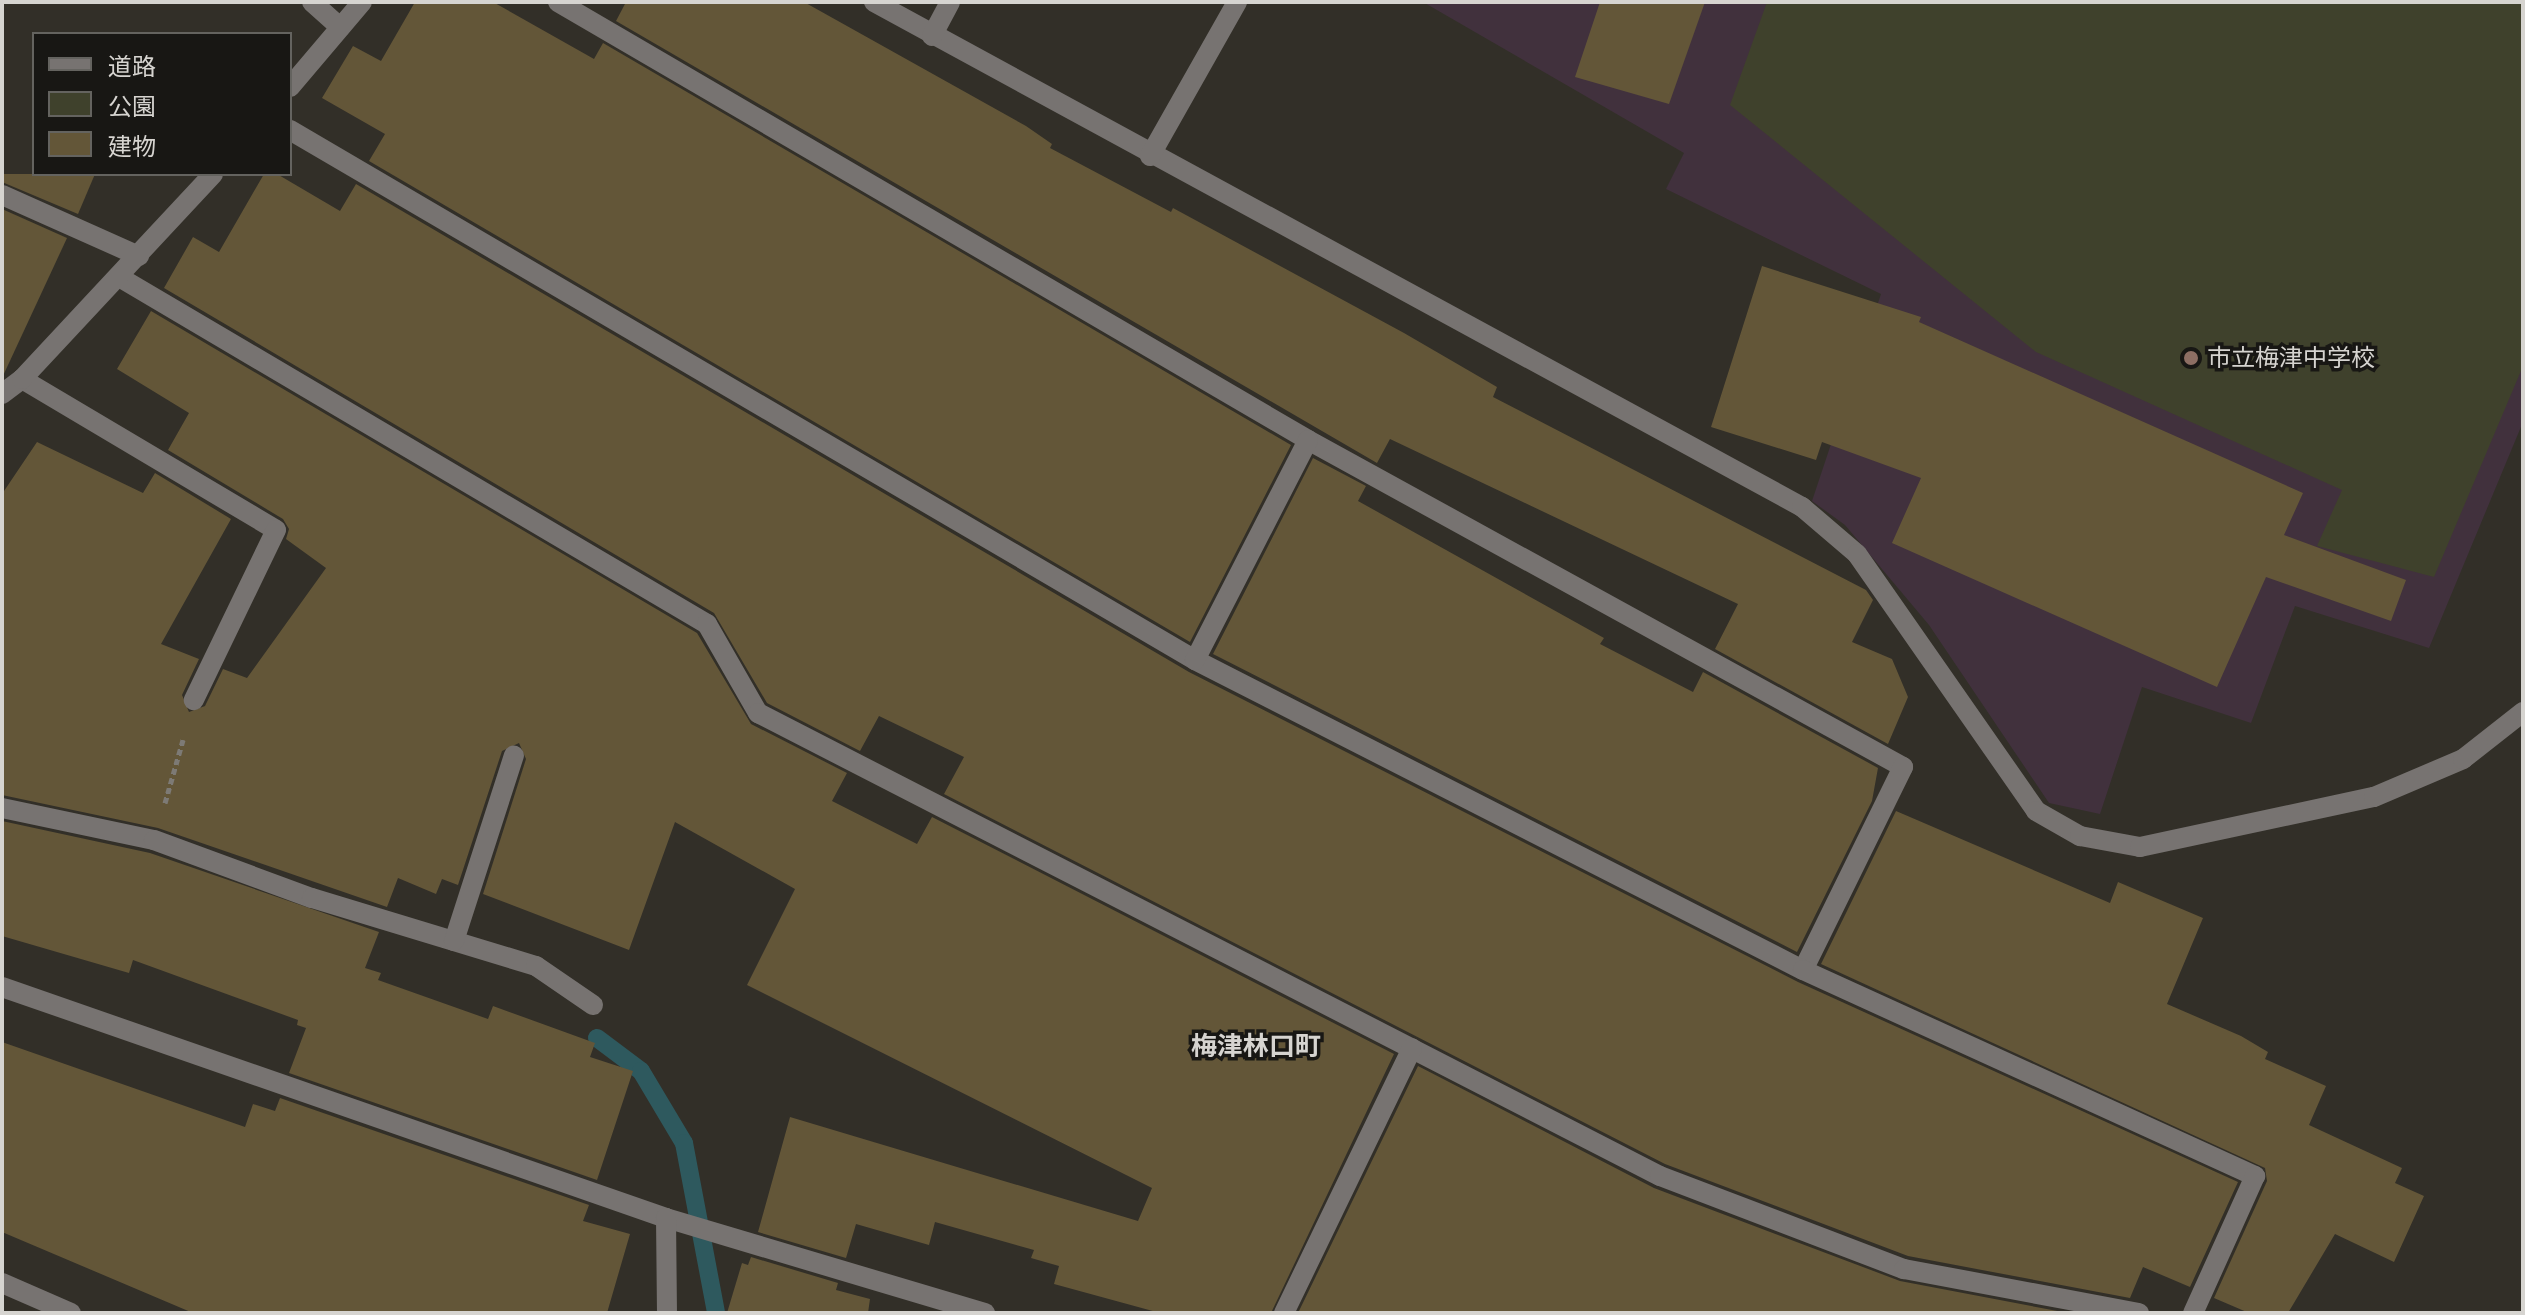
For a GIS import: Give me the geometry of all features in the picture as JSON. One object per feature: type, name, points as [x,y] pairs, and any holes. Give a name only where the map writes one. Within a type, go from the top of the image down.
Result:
[{"type":"street","points":[[312,2],[340,27]]},
{"type":"street","points":[[292,85],[362,2]]},
{"type":"street","points":[[558,2],[1308,440],[1903,767],[1803,970]]},
{"type":"street","points":[[874,2],[1150,156],[1802,507],[1857,554],[2036,811],[2080,836],[2140,847],[2374,797],[2463,759],[2523,712]]},
{"type":"street","points":[[932,36],[950,2]]},
{"type":"street","points":[[1150,156],[1237,2]]},
{"type":"street","points":[[292,131],[1195,660],[1803,970],[2255,1176],[2193,1313]]},
{"type":"street","points":[[2,394],[22,379],[211,176]]},
{"type":"street","points":[[2,195],[139,256]]},
{"type":"street","points":[[119,277],[707,624],[758,713],[1660,1176],[1904,1269],[2139,1313]]},
{"type":"street","points":[[22,379],[276,530],[194,700]]},
{"type":"street","points":[[1195,660],[1308,440]]},
{"type":"street","points":[[454,941],[514,755]]},
{"type":"street","points":[[2,808],[154,840],[312,898],[536,966],[593,1005]]},
{"type":"street","points":[[2,987],[666,1218],[985,1313]]},
{"type":"street","points":[[1284,1313],[1412,1048]]},
{"type":"street","points":[[666,1218],[667,1313]]},
{"type":"street","points":[[2,1283],[71,1313]]},
{"type":"path","points":[[154,840],[194,700]]},
{"type":"shaded area","name":"市立梅津中学校","points":[[1423,2],[2523,2],[2523,422],[2429,648],[2295,606],[2251,723],[2142,687],[2100,814],[2049,803],[1929,625],[1845,525],[1812,501],[1881,294],[1666,189],[1684,153]]},
{"type":"green space","points":[[1767,2],[2523,2],[2523,366],[2434,577],[2317,546],[2342,490],[2036,352],[1730,105]]},
{"type":"building","points":[[415,2],[493,2],[594,59],[603,43],[1291,445],[1190,642],[369,161],[385,134],[322,98],[353,46],[381,61]]},
{"type":"building","points":[[626,2],[804,2],[1026,126],[1052,144],[1050,148],[1171,212],[1173,208],[1404,333],[1497,387],[1493,397],[1866,590],[1873,600],[1852,642],[1892,659],[1908,697],[1888,744],[1715,649],[1738,604],[1390,439],[1377,463],[616,21]]},
{"type":"building","points":[[1600,2],[1705,2],[1669,104],[1575,77]]},
{"type":"building","points":[[2,174],[94,176],[78,214],[2,182]]},
{"type":"building","points":[[263,176],[280,176],[340,211],[356,184],[1189,672],[1798,982],[2238,1182],[2190,1287],[2143,1267],[2130,1298],[1908,1256],[1665,1164],[944,794],[964,757],[879,716],[860,751],[767,703],[714,613],[164,288],[193,237],[219,252]]},
{"type":"building","points":[[2,209],[67,238],[2,378]]},
{"type":"building","points":[[1762,266],[1921,317],[1919,322],[2303,493],[2284,535],[2406,580],[2391,621],[2266,577],[2217,687],[1892,543],[1921,478],[1822,442],[1816,460],[1711,427]]},
{"type":"building","points":[[151,311],[697,633],[751,724],[847,773],[832,801],[917,844],[932,817],[1394,1054],[1271,1313],[1160,1313],[1054,1284],[1059,1266],[1031,1258],[1034,1250],[935,1222],[929,1245],[856,1224],[846,1258],[758,1232],[790,1117],[1138,1221],[1152,1188],[747,985],[795,889],[675,822],[629,950],[483,894],[526,759],[519,743],[502,751],[458,885],[442,879],[436,894],[398,878],[387,907],[158,828],[2,795],[2,494],[37,442],[143,493],[155,473],[231,519],[161,644],[199,659],[182,695],[189,712],[205,706],[223,669],[247,678],[326,568],[286,539],[289,529],[283,519],[168,450],[189,413],[117,369]]},
{"type":"building","points":[[1313,458],[1366,486],[1358,501],[1604,638],[1600,644],[1693,692],[1703,672],[1878,768],[1872,801],[1797,952],[1213,654]]},
{"type":"building","points":[[1896,811],[2110,903],[2118,882],[2203,918],[2167,1004],[2241,1036],[2268,1052],[2265,1059],[2326,1086],[2309,1125],[2402,1168],[2395,1183],[2424,1196],[2394,1262],[2335,1234],[2288,1313],[2249,1313],[2214,1298],[2267,1181],[2265,1168],[1821,964]]},
{"type":"building","points":[[2,821],[150,853],[379,932],[365,968],[381,973],[378,980],[488,1019],[493,1006],[595,1043],[590,1057],[633,1071],[597,1180],[289,1073],[306,1028],[297,1025],[298,1020],[133,960],[129,973],[2,936]]},
{"type":"building","points":[[2,1042],[245,1127],[253,1104],[275,1111],[280,1098],[589,1205],[583,1221],[630,1234],[607,1313],[193,1313],[2,1232]]},
{"type":"building","points":[[1418,1066],[1654,1188],[1900,1281],[2068,1313],[1298,1313]]},
{"type":"building","points":[[751,1257],[838,1283],[836,1290],[870,1299],[868,1313],[727,1313],[742,1263],[748,1265]]},
{"type":"waterway","points":[[597,1038],[641,1071],[684,1143],[716,1313]]},
{"type":"place","name":"市立梅津中学校","points":[[2191,358]]},
{"type":"district","name":"梅津林口町","points":[[1256,1047]]}]
